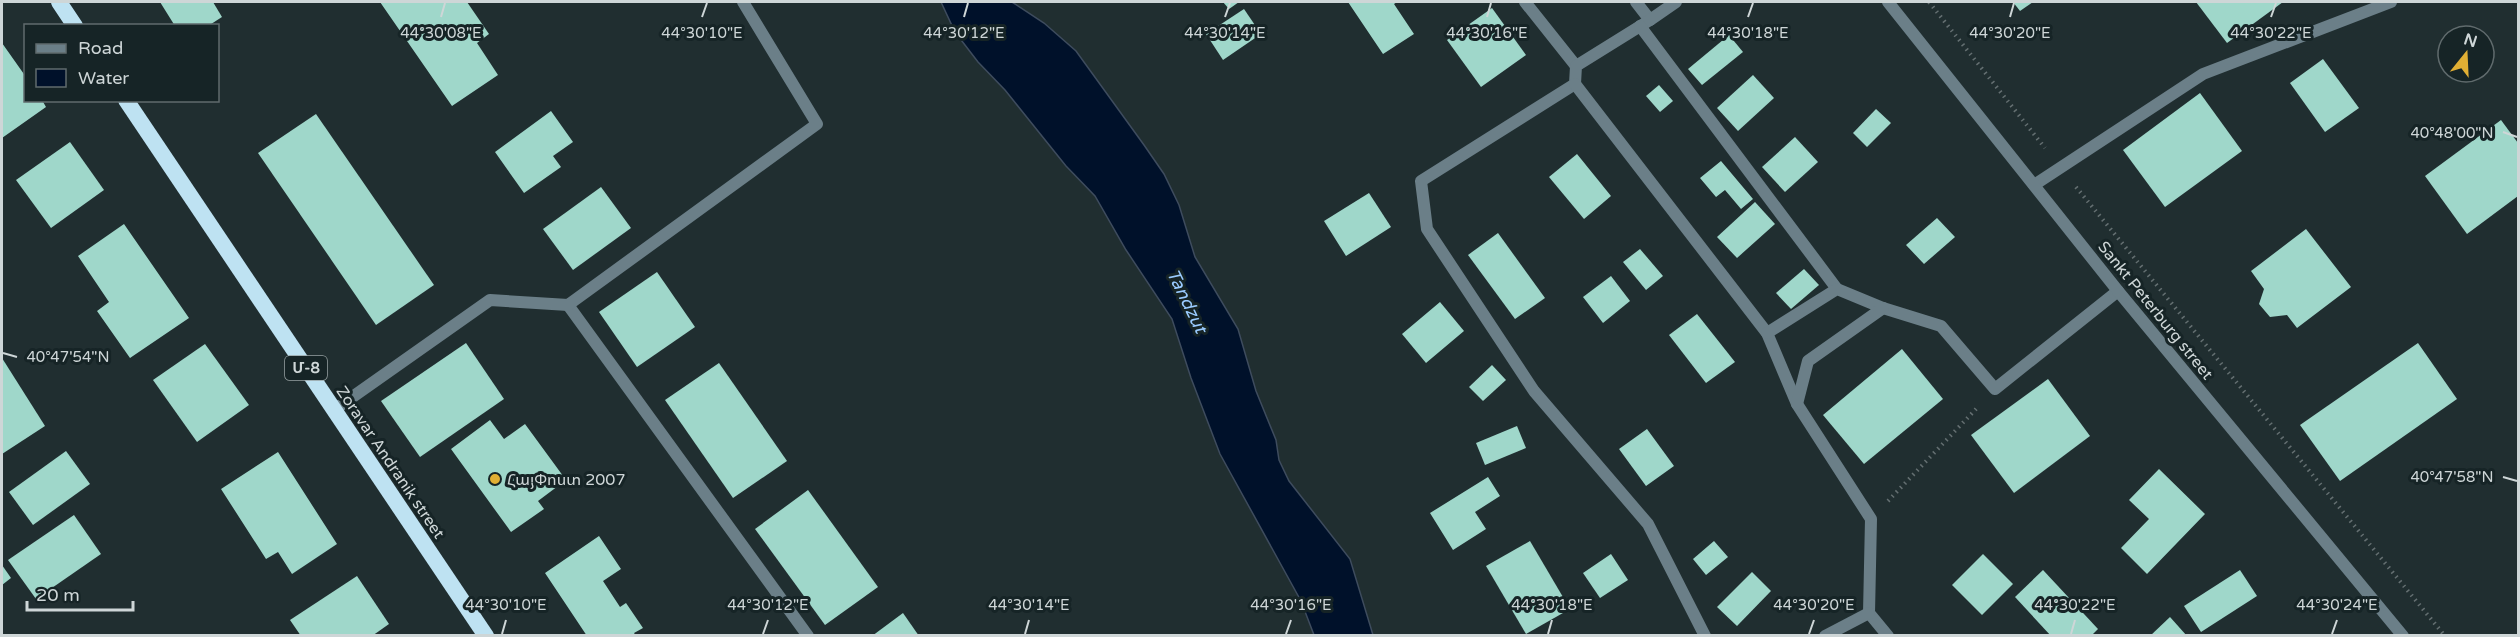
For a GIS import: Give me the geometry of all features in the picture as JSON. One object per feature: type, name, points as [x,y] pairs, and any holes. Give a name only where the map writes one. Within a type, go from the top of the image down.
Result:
[{"type":"highway","points":[[59,2],[74,24]]},
{"type":"highway","name":"Zoravar Andranik street","points":[[127,102],[486,636]]},
{"type":"street","points":[[334,410],[489,300],[568,305],[817,124],[742,2]]},
{"type":"street","points":[[1525,2],[1576,66],[1575,84],[1767,333],[1797,404],[1871,519],[1869,613],[1888,636]]},
{"type":"street","points":[[1636,2],[1645,23],[1838,289],[1883,308],[1941,326],[1995,389],[2118,291]]},
{"type":"street","points":[[1576,66],[1676,2]]},
{"type":"street","name":"Sankt Peterburg street","points":[[1888,2],[2118,291],[2403,636]]},
{"type":"street","points":[[2034,185],[2203,74],[2391,2]]},
{"type":"street","points":[[1575,84],[1421,181],[1427,229],[1534,391],[1648,524],[1705,636]]},
{"type":"street","points":[[1767,333],[1838,289]]},
{"type":"street","points":[[568,305],[808,636]]},
{"type":"street","points":[[1797,404],[1808,361],[1883,308]]},
{"type":"street","points":[[1825,636],[1869,613]]},
{"type":"path","points":[[1929,2],[2142,269],[2445,636]]},
{"type":"path","points":[[1871,519],[1995,389]]},
{"type":"water","name":"Tandzut","points":[[941,2],[1012,2],[1044,23],[1076,51],[1164,174],[1179,205],[1195,257],[1238,329],[1256,391],[1276,440],[1279,460],[1289,481],[1350,559],[1373,635],[1314,635],[1301,601],[1220,454],[1191,378],[1172,319],[1126,250],[1095,196],[1066,166],[1005,90],[978,62],[955,32]]},
{"type":"building","points":[[160,2],[213,2],[222,17],[211,24],[174,24]]},
{"type":"building","points":[[380,2],[467,2],[489,34],[477,43],[498,75],[452,106]]},
{"type":"building","points":[[1223,2],[1239,2],[1229,9]]},
{"type":"building","points":[[1348,2],[1397,2],[1394,4],[1414,34],[1383,54]]},
{"type":"building","points":[[2013,2],[2033,2],[2020,11]]},
{"type":"building","points":[[2196,2],[2283,2],[2227,43]]},
{"type":"building","points":[[1492,8],[1526,55],[1481,87],[1447,40]]},
{"type":"building","points":[[1244,9],[1261,34],[1223,60],[1206,34]]},
{"type":"building","points":[[1729,35],[1743,52],[1702,85],[1688,69]]},
{"type":"building","points":[[2,43],[24,74],[24,102],[43,102],[46,107],[2,138]]},
{"type":"building","points":[[2323,59],[2359,108],[2325,132],[2290,83]]},
{"type":"building","points":[[1753,75],[1774,98],[1738,131],[1717,108]]},
{"type":"building","points":[[1659,85],[1673,101],[1660,112],[1646,96]]},
{"type":"building","points":[[2200,93],[2242,151],[2165,207],[2123,150]]},
{"type":"building","points":[[1876,109],[1891,123],[1867,147],[1853,133]]},
{"type":"building","points":[[551,111],[573,142],[553,156],[561,167],[524,193],[495,152]]},
{"type":"building","points":[[316,114],[434,285],[376,325],[258,153]]},
{"type":"building","points":[[2501,120],[2518,143],[2518,196],[2467,234],[2425,176]]},
{"type":"building","points":[[1795,137],[1818,162],[1785,192],[1762,167]]},
{"type":"building","points":[[70,142],[104,190],[51,228],[16,180]]},
{"type":"building","points":[[1577,154],[1611,196],[1584,219],[1549,177]]},
{"type":"building","points":[[1721,161],[1753,199],[1741,209],[1725,190],[1716,197],[1700,178]]},
{"type":"building","points":[[601,187],[631,228],[573,270],[543,229]]},
{"type":"building","points":[[1369,193],[1391,227],[1346,256],[1324,221]]},
{"type":"building","points":[[1755,202],[1775,224],[1737,258],[1717,237]]},
{"type":"building","points":[[1937,218],[1955,237],[1924,264],[1906,245]]},
{"type":"building","points":[[124,224],[189,318],[130,358],[97,311],[109,302],[78,256]]},
{"type":"building","points":[[2306,229],[2351,287],[2297,328],[2287,315],[2270,317],[2259,304],[2264,289],[2251,271]]},
{"type":"building","points":[[1498,233],[1545,298],[1515,319],[1468,255]]},
{"type":"building","points":[[1640,249],[1663,276],[1646,290],[1623,262]]},
{"type":"building","points":[[1804,269],[1819,285],[1791,309],[1776,293]]},
{"type":"building","points":[[657,272],[695,327],[637,367],[599,312]]},
{"type":"building","points":[[1611,276],[1630,301],[1603,323],[1583,297]]},
{"type":"building","points":[[1440,302],[1464,331],[1426,363],[1402,334]]},
{"type":"building","points":[[1697,314],[1735,362],[1706,383],[1669,335]]},
{"type":"building","points":[[466,343],[504,399],[420,457],[381,401]]},
{"type":"building","points":[[2418,343],[2457,399],[2340,481],[2300,425]]},
{"type":"building","points":[[205,344],[249,405],[197,442],[153,380]]},
{"type":"building","points":[[1902,349],[1943,399],[1864,464],[1823,415]]},
{"type":"building","points":[[2,358],[45,426],[2,454]]},
{"type":"building","points":[[719,363],[787,461],[733,498],[665,400]]},
{"type":"building","points":[[1492,365],[1506,380],[1483,401],[1469,387]]},
{"type":"building","points":[[2048,379],[2090,436],[2014,493],[1971,435]]},
{"type":"building","points":[[490,420],[504,439],[525,424],[566,480],[538,501],[544,509],[511,532],[451,449]]},
{"type":"building","points":[[1517,426],[1526,448],[1485,465],[1476,443]]},
{"type":"building","points":[[1647,429],[1674,466],[1646,486],[1619,449]]},
{"type":"building","points":[[66,451],[90,484],[33,525],[9,492]]},
{"type":"building","points":[[278,452],[337,544],[292,574],[278,552],[266,559],[221,489]]},
{"type":"building","points":[[2159,469],[2205,514],[2147,574],[2121,548],[2149,519],[2129,500]]},
{"type":"building","points":[[1488,477],[1500,496],[1475,512],[1486,529],[1453,550],[1430,513]]},
{"type":"building","points":[[808,490],[878,587],[825,625],[755,529]]},
{"type":"building","points":[[74,515],[101,554],[36,599],[8,560]]},
{"type":"building","points":[[599,536],[621,569],[603,581],[620,607],[626,603],[643,628],[634,633],[636,636],[587,636],[545,573]]},
{"type":"building","points":[[1530,541],[1570,609],[1526,634],[1486,566]]},
{"type":"building","points":[[1714,541],[1728,557],[1706,575],[1693,559]]},
{"type":"building","points":[[1611,554],[1628,580],[1600,598],[1583,573]]},
{"type":"building","points":[[1983,554],[2013,584],[1982,615],[1952,585]]},
{"type":"building","points":[[2,565],[11,578],[2,585]]},
{"type":"building","points":[[2043,570],[2098,629],[2091,636],[2051,636],[2015,597]]},
{"type":"building","points":[[2240,570],[2257,596],[2201,632],[2184,606]]},
{"type":"building","points":[[1752,572],[1771,591],[1737,626],[1717,607]]},
{"type":"building","points":[[357,576],[389,624],[372,636],[301,636],[290,620]]},
{"type":"building","points":[[903,613],[919,636],[872,636]]},
{"type":"building","points":[[2170,617],[2187,636],[2150,636]]},
{"type":"place","name":"ՀայՓոստ 2007","points":[[495,479]]}]
